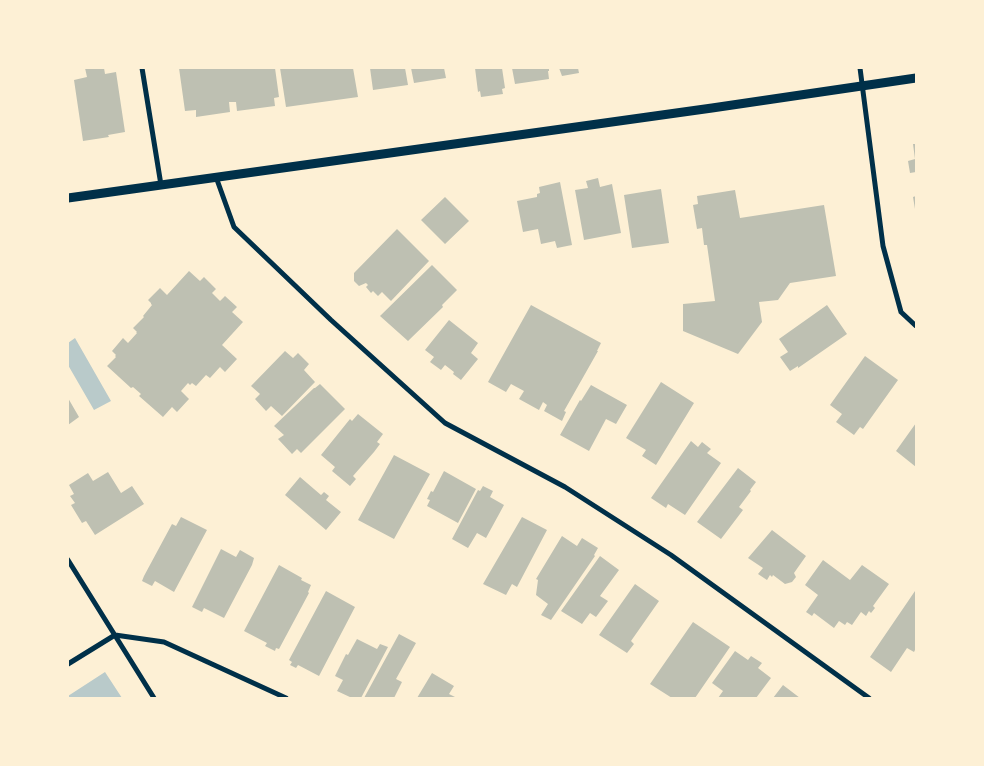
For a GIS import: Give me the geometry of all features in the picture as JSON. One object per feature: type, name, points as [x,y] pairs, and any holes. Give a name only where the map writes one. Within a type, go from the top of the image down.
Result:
[{"type":"street","points":[[142,68],[161,185]]},
{"type":"street","points":[[860,68],[883,246],[901,312],[916,326]]},
{"type":"street","points":[[68,198],[916,78]]},
{"type":"street","points":[[216,177],[234,227],[331,320],[445,423],[565,487],[672,555],[869,698]]},
{"type":"street","points":[[68,560],[154,698]]},
{"type":"street","points":[[68,664],[115,635],[164,642],[286,698]]},
{"type":"shaded area","points":[[75,338],[111,401],[94,410],[68,365],[68,343]]},
{"type":"shaded area","points":[[105,672],[122,698],[68,698],[68,696]]},
{"type":"building","points":[[85,68],[104,68],[105,74],[116,72],[125,132],[108,135],[109,137],[83,141],[74,80],[87,77]]},
{"type":"building","points":[[179,68],[275,68],[279,97],[274,98],[275,106],[237,111],[236,102],[229,102],[230,112],[196,117],[196,110],[185,111]]},
{"type":"building","points":[[280,68],[353,68],[358,97],[286,107]]},
{"type":"building","points":[[370,68],[405,68],[408,85],[373,90]]},
{"type":"building","points":[[411,68],[444,68],[446,78],[414,83]]},
{"type":"building","points":[[475,68],[502,68],[505,88],[502,89],[503,94],[481,97],[480,91],[478,92]]},
{"type":"building","points":[[512,68],[549,68],[549,79],[515,84]]},
{"type":"building","points":[[559,68],[578,68],[579,73],[562,76]]},
{"type":"building","points":[[913,144],[916,144],[916,172],[910,173],[908,161],[915,159]]},
{"type":"building","points":[[598,178],[600,187],[612,184],[621,233],[584,240],[575,190],[588,188],[586,181]]},
{"type":"building","points":[[560,182],[572,245],[557,248],[555,241],[541,244],[538,229],[523,232],[517,201],[537,197],[537,194],[540,193],[539,187]]},
{"type":"building","points":[[661,189],[669,243],[632,248],[624,195]]},
{"type":"building","points":[[735,190],[740,218],[824,205],[836,276],[790,283],[778,300],[759,302],[762,322],[738,354],[683,331],[683,304],[715,301],[707,245],[704,245],[702,228],[697,229],[693,205],[698,204],[697,196]]},
{"type":"building","points":[[916,196],[916,209],[915,209],[913,197]]},
{"type":"building","points":[[445,197],[469,221],[445,244],[421,220]]},
{"type":"building","points":[[397,229],[429,261],[391,301],[382,292],[378,296],[373,291],[371,293],[366,287],[368,285],[366,283],[359,286],[354,281],[354,273]]},
{"type":"building","points":[[432,265],[457,290],[442,305],[443,307],[408,341],[380,316]]},
{"type":"building","points":[[189,271],[200,281],[204,277],[216,289],[212,293],[220,301],[225,296],[237,307],[232,312],[243,322],[222,345],[237,359],[225,372],[220,367],[210,378],[206,375],[196,386],[188,383],[181,391],[189,399],[177,412],[172,407],[163,417],[139,396],[141,394],[133,387],[131,388],[107,366],[116,357],[112,351],[123,338],[128,343],[137,333],[133,328],[152,305],[148,300],[160,288],[167,295]]},
{"type":"building","points":[[531,305],[601,343],[564,411],[566,412],[562,421],[544,411],[547,405],[543,402],[539,410],[519,399],[524,391],[511,384],[506,392],[488,382]]},
{"type":"building","points":[[827,305],[847,334],[798,368],[798,366],[790,371],[780,357],[788,352],[779,339]]},
{"type":"building","points":[[449,320],[478,343],[471,353],[478,359],[461,380],[445,365],[441,370],[430,362],[434,357],[425,350]]},
{"type":"building","points":[[285,351],[293,358],[298,353],[309,364],[304,370],[315,382],[282,416],[271,406],[266,411],[255,399],[260,394],[251,386]]},
{"type":"building","points":[[865,356],[898,380],[863,429],[860,427],[854,435],[836,422],[842,414],[830,405]]},
{"type":"building","points":[[661,382],[694,403],[656,465],[642,456],[646,450],[626,438]]},
{"type":"building","points":[[320,384],[345,409],[301,453],[297,449],[292,454],[278,439],[284,435],[274,426]]},
{"type":"building","points":[[591,385],[627,405],[616,424],[606,419],[589,451],[560,435]]},
{"type":"building","points":[[68,398],[79,417],[68,425]]},
{"type":"building","points":[[358,414],[383,434],[377,442],[380,444],[353,476],[356,479],[350,486],[332,471],[335,467],[321,455],[350,419],[352,421]]},
{"type":"building","points":[[916,423],[916,467],[896,451]]},
{"type":"building","points":[[691,441],[698,447],[702,442],[711,449],[707,453],[721,463],[685,515],[668,504],[666,508],[651,498]]},
{"type":"building","points":[[394,455],[430,474],[394,539],[358,520]]},
{"type":"building","points":[[738,468],[756,482],[739,507],[743,510],[721,539],[697,522]]},
{"type":"building","points":[[444,471],[476,489],[458,523],[427,506],[430,500],[427,499]]},
{"type":"building","points":[[108,472],[121,493],[132,486],[144,504],[95,535],[86,521],[82,523],[71,505],[75,503],[70,496],[74,494],[69,485],[88,473],[93,481]]},
{"type":"building","points":[[300,477],[321,495],[324,492],[329,496],[326,500],[341,512],[326,530],[285,495]]},
{"type":"building","points":[[483,486],[493,491],[490,497],[504,505],[486,538],[477,533],[468,548],[452,539],[478,490],[480,491]]},
{"type":"building","points":[[181,517],[207,530],[174,592],[155,581],[152,586],[142,581],[172,524],[176,526]]},
{"type":"building","points":[[522,517],[547,530],[517,587],[512,584],[506,595],[483,584]]},
{"type":"building","points":[[772,530],[806,556],[794,573],[796,577],[792,582],[785,584],[773,575],[772,577],[770,575],[767,580],[758,574],[763,568],[748,558]]},
{"type":"building","points":[[562,536],[577,546],[582,538],[598,548],[595,556],[551,620],[541,615],[548,604],[536,595],[538,580],[536,579]]},
{"type":"building","points":[[221,549],[236,557],[240,550],[254,558],[224,618],[204,608],[202,612],[192,607]]},
{"type":"building","points":[[600,556],[619,570],[600,596],[608,601],[596,617],[590,613],[582,624],[561,611]]},
{"type":"building","points":[[823,560],[850,580],[862,565],[889,584],[873,606],[875,608],[871,613],[869,611],[866,616],[861,612],[852,625],[847,622],[845,625],[839,621],[834,628],[814,613],[812,616],[806,612],[818,595],[805,585]]},
{"type":"building","points":[[279,565],[311,585],[309,593],[279,649],[276,648],[275,651],[265,646],[267,643],[244,631]]},
{"type":"building","points":[[635,584],[659,601],[631,641],[634,644],[627,653],[599,635]]},
{"type":"building","points":[[326,591],[355,607],[319,676],[298,665],[296,668],[290,665],[292,662],[289,660]]},
{"type":"building","points":[[915,591],[916,648],[914,652],[907,648],[891,672],[870,657]]},
{"type":"building","points":[[693,622],[730,647],[695,698],[672,698],[650,684]]},
{"type":"building","points":[[399,634],[416,643],[396,679],[402,682],[394,698],[364,698]]},
{"type":"building","points":[[357,639],[377,649],[380,644],[388,647],[361,698],[352,698],[337,691],[343,680],[335,676],[346,654],[348,655]]},
{"type":"building","points":[[735,651],[748,660],[751,656],[762,663],[758,668],[771,678],[756,698],[718,698],[723,691],[712,683]]},
{"type":"building","points":[[432,673],[454,686],[449,694],[457,698],[417,698]]},
{"type":"building","points":[[783,685],[800,698],[773,698]]}]
